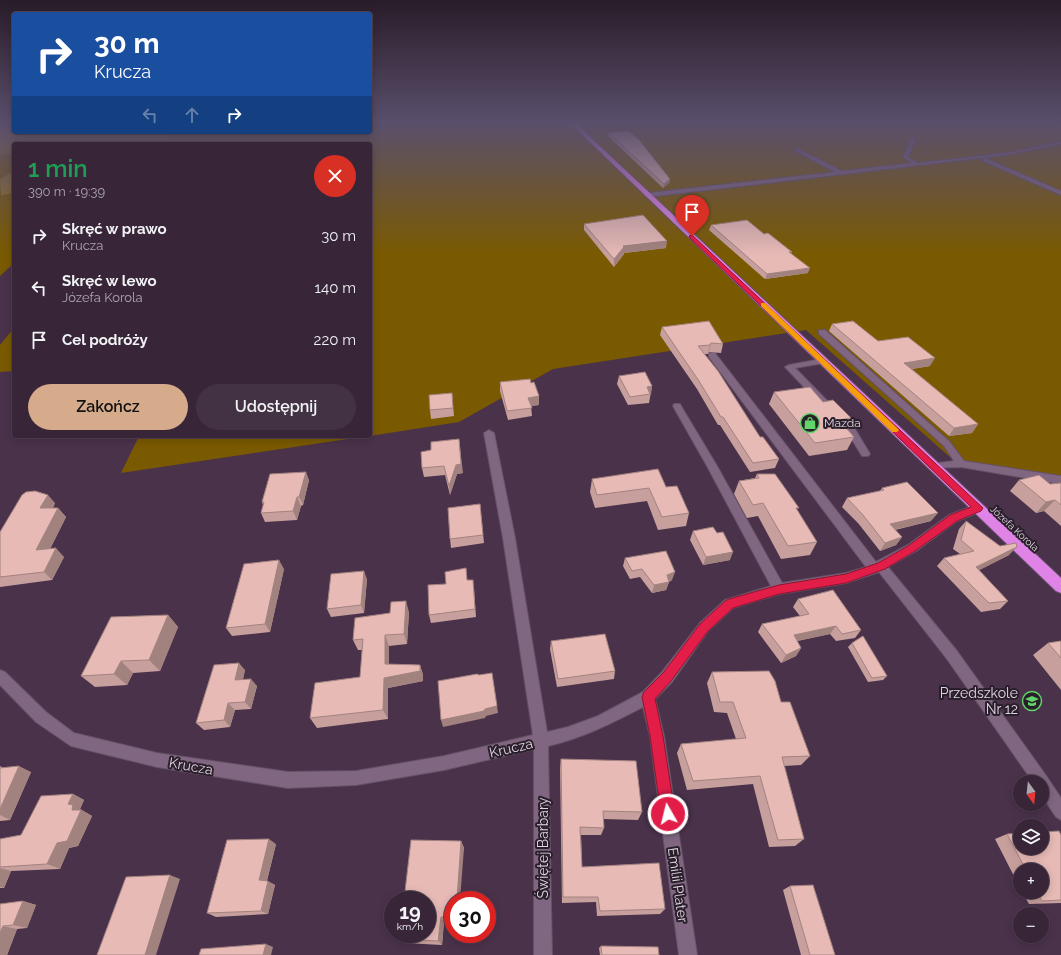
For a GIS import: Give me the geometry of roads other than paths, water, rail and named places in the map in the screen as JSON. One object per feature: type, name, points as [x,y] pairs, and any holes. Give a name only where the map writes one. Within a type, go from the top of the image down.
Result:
[{"type":"highway","name":"Józefa Korola","points":[[618,167],[1061,587]]},
{"type":"street","points":[[829,167],[841,173]]},
{"type":"street","points":[[648,195],[895,167]]},
{"type":"street","points":[[1001,167],[1061,193]]},
{"type":"street","points":[[822,332],[947,444],[961,464]]},
{"type":"street","points":[[712,355],[878,567],[952,655],[1037,775]]},
{"type":"street","points":[[822,360],[789,367],[852,431],[865,454]]},
{"type":"street","points":[[677,406],[712,466],[779,589]]},
{"type":"street","name":"Świętej Barbary","points":[[489,433],[509,538],[541,741],[543,955]]},
{"type":"street","points":[[933,466],[961,464],[1061,480]]},
{"type":"street","name":"Krucza","points":[[0,676],[41,717],[70,739],[157,760],[288,780],[356,778],[444,763],[568,734],[601,722],[648,697],[667,677],[704,627],[729,604],[779,589],[846,578],[878,567],[912,548],[953,518],[978,508]]},
{"type":"street","name":"Emilii Plater","points":[[648,697],[657,736],[688,955]]},
{"type":"street","points":[[1049,793],[1061,812]]},
{"type":"place","name":"Mazda","points":[[810,423]]},
{"type":"place","name":"Przedszkole Nr 12","points":[[1032,701]]}]
